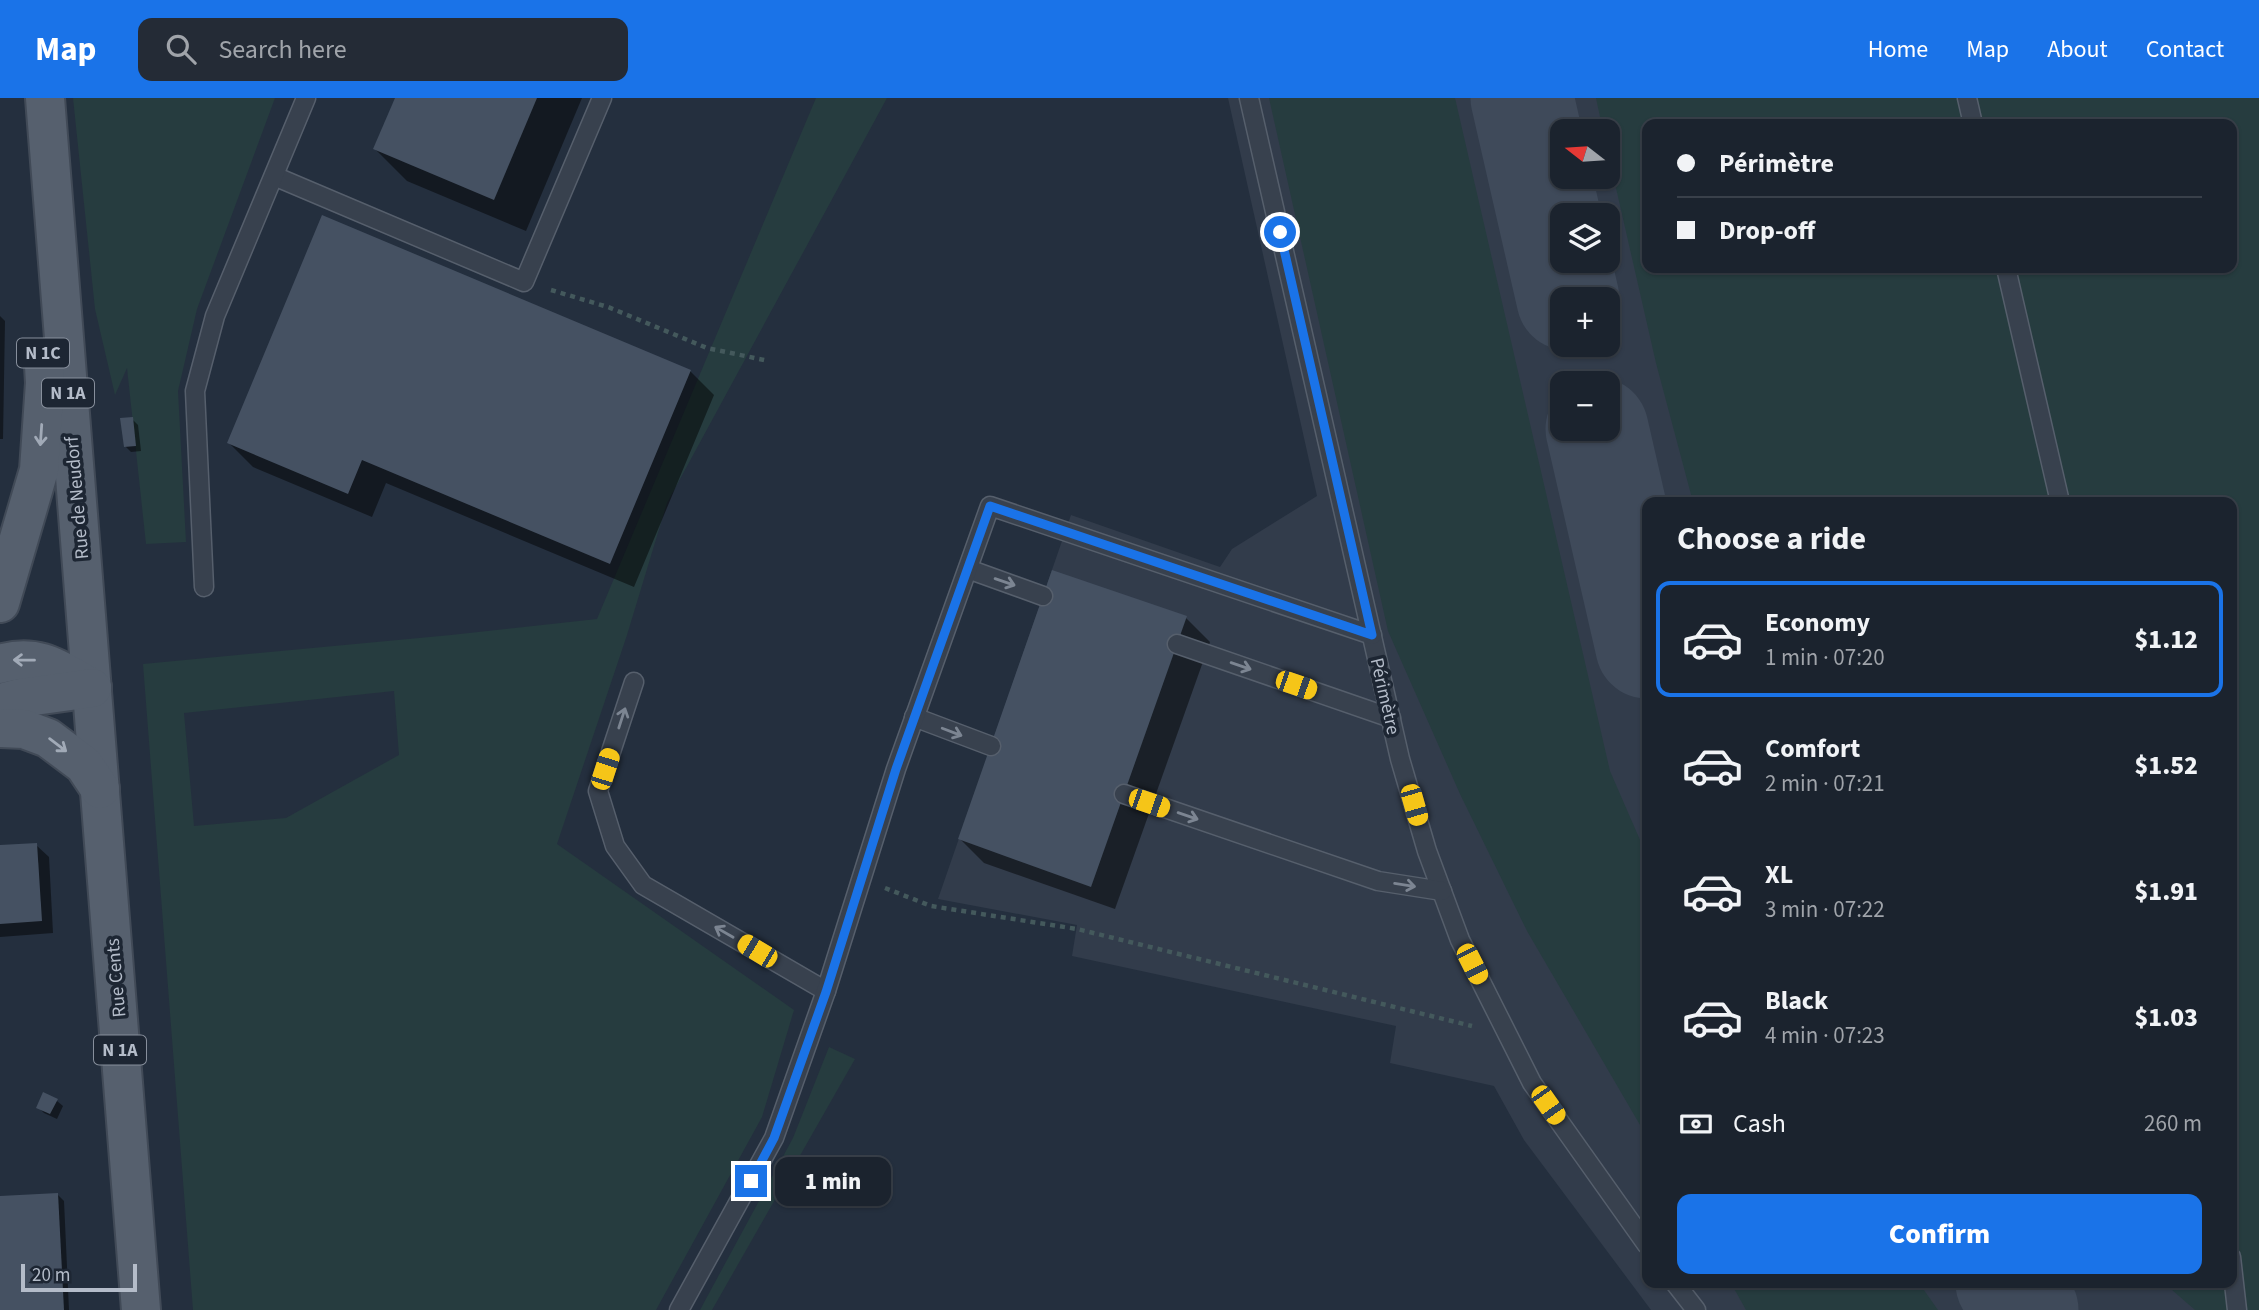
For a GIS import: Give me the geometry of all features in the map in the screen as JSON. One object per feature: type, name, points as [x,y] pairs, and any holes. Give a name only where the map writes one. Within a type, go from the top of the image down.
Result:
[{"type":"main road","name":"Rue de Neudorf","points":[[0,603],[39,470],[45,383],[31,176],[33,98]]},
{"type":"main road","name":"Rue de Neudorf","points":[[44,98],[92,688]]},
{"type":"main road","points":[[0,664],[14,660],[42,661],[92,688]]},
{"type":"main road","points":[[0,703],[92,688]]},
{"type":"main road","name":"Rue Cents","points":[[92,688],[141,1310]]},
{"type":"main road","points":[[0,729],[24,729],[48,738],[83,765],[100,789]]},
{"type":"lane","points":[[204,587],[195,391],[215,316],[306,98]]},
{"type":"lane","points":[[274,176],[524,282],[602,98]]},
{"type":"lane","name":"Périmètre","points":[[1249,98],[1391,718],[1427,851],[1460,940],[1532,1083],[1642,1238]]},
{"type":"lane","points":[[1967,98],[1972,119]]},
{"type":"lane","points":[[2007,273],[2059,497]]},
{"type":"lane","points":[[679,1310],[774,1138],[826,992],[914,717],[990,506],[1372,635]]},
{"type":"lane","points":[[968,569],[1043,596]]},
{"type":"lane","points":[[1177,644],[1391,718]]},
{"type":"lane","points":[[634,682],[598,791],[615,846],[643,885],[826,992]]},
{"type":"lane","points":[[914,717],[991,746]]},
{"type":"lane","points":[[1124,794],[1378,881],[1442,891]]},
{"type":"lane","points":[[1679,1288],[1696,1310]]},
{"type":"lane","points":[[2235,1288],[2237,1310]]},
{"type":"path","points":[[524,282],[608,307],[707,348],[769,360]]},
{"type":"path","points":[[860,879],[931,906],[1077,929],[1507,1034]]},
{"type":"shaded area","points":[[1228,98],[2259,98],[2259,1310],[1651,1310],[1524,1140],[1494,1086],[1390,1063],[1396,1026],[1072,956],[1077,925],[938,899],[1071,515],[1220,567],[1232,549],[1317,496]]},
{"type":"green space","points":[[73,98],[275,98],[197,309],[178,391],[186,542],[146,544],[127,368],[115,395],[95,309]]},
{"type":"green space","points":[[816,98],[887,98],[667,503],[627,635],[557,844],[794,1010],[762,1117],[656,1310],[193,1310],[143,664],[597,619]],"holes":[[[394,691],[399,755],[286,818],[194,826],[184,713]]]},
{"type":"green space","points":[[1269,98],[1455,98],[1610,771],[1642,845],[1642,1128],[1527,931],[1460,794],[1388,631]]},
{"type":"green space","points":[[1596,98],[2259,98],[2259,1310],[2195,1310],[2170,1288],[2237,1288],[2237,497],[1692,497],[1656,363],[1616,189],[1620,189],[1620,119],[1600,119]]},
{"type":"green space","points":[[829,1047],[855,1059],[712,1310],[700,1310],[793,1138]]},
{"type":"green space","points":[[1734,1288],[1923,1288],[1938,1310],[1746,1310]]},
{"type":"building","points":[[395,98],[537,98],[494,200],[373,149]]},
{"type":"building","points":[[322,215],[691,370],[610,564],[362,460],[348,494],[227,443]]},
{"type":"building","points":[[133,417],[136,446],[124,447],[120,418]]},
{"type":"building","points":[[1052,570],[1187,616],[1091,887],[958,839]]},
{"type":"building","points":[[37,843],[42,921],[0,924],[0,845]]},
{"type":"building","points":[[43,1092],[58,1099],[50,1114],[36,1108]]},
{"type":"building","points":[[58,1193],[64,1310],[0,1310],[0,1196]]},
{"type":"taxiway","points":[[1522,98],[1565,287]]},
{"type":"taxiway","points":[[1600,441],[1642,625]]},
{"type":"taxiway","points":[[2011,1288],[2027,1310]]},
{"type":"route","points":[[751,1181],[774,1138],[826,992],[896,769],[990,506],[1372,635],[1280,232]]}]
